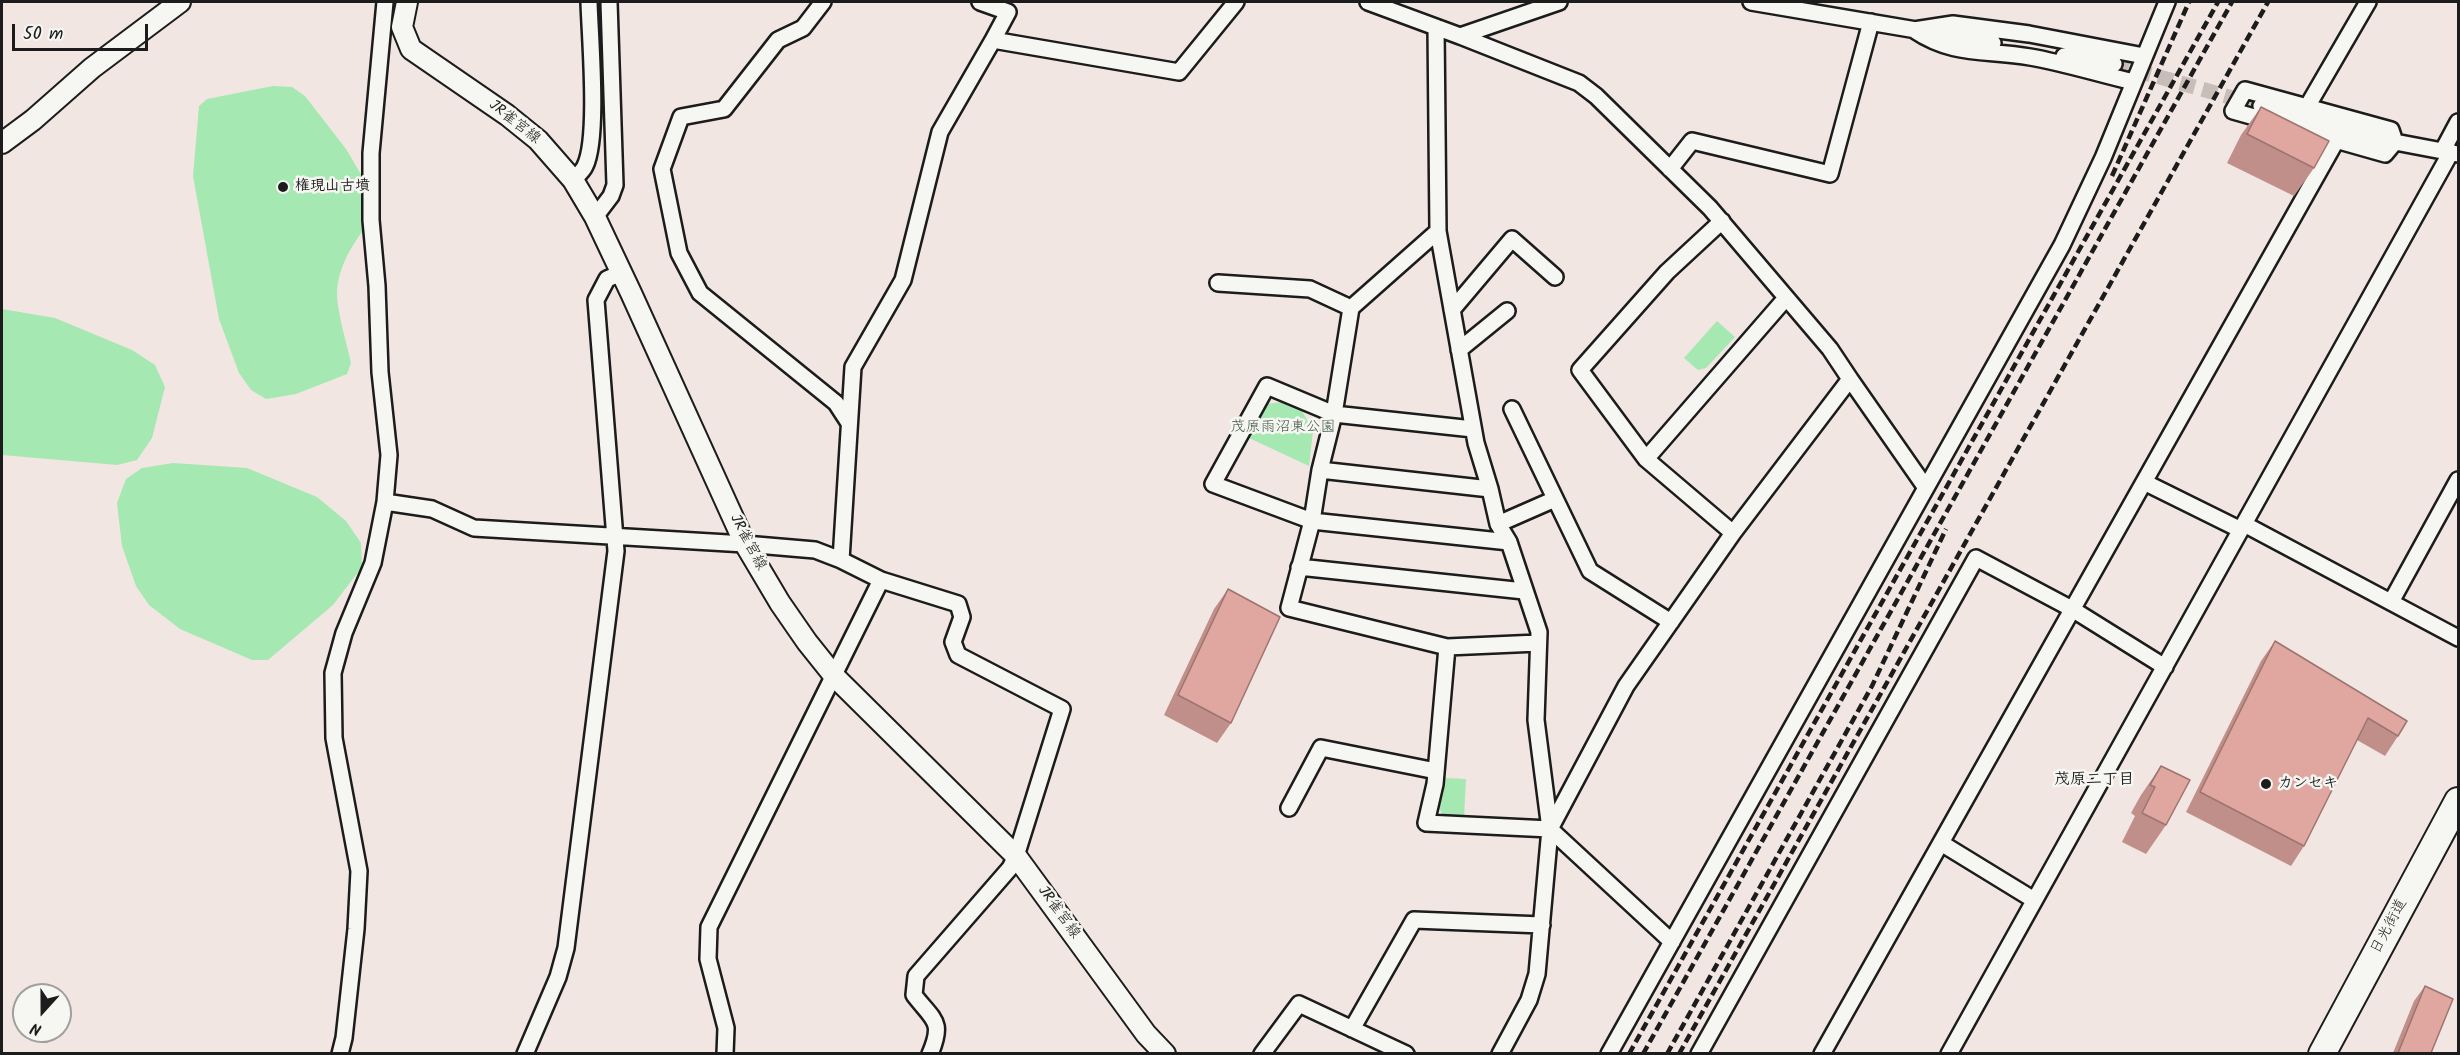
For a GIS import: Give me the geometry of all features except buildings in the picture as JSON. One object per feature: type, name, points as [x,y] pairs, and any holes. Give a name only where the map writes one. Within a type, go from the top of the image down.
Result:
[{"type":"highway","name":"日光街道","points":[[2322,1053],[2458,801]]},
{"type":"street","points":[[2,143],[33,120],[93,68],[180,2]]},
{"type":"street","points":[[340,1053],[356,929],[359,872],[334,738],[333,673],[344,633],[372,563],[385,501],[389,455],[380,372],[377,286],[371,220],[371,153],[385,2]]},
{"type":"street","points":[[573,180],[585,167],[590,149],[592,123],[589,2]]},
{"type":"street","points":[[595,217],[611,196],[615,185],[609,2]]},
{"type":"street","points":[[823,2],[803,28],[778,40],[724,109],[681,117],[662,170],[679,253],[700,293],[836,403],[849,423]]},
{"type":"street","points":[[841,560],[853,367],[903,280],[940,132],[1008,12],[980,2]]},
{"type":"street","points":[[993,40],[1179,72],[1236,2]]},
{"type":"street","points":[[1368,2],[1579,83],[1596,96],[1722,221],[1830,350],[1926,488]]},
{"type":"street","points":[[1460,36],[1559,2]]},
{"type":"street","points":[[1750,2],[2114,64]]},
{"type":"street","points":[[1609,1053],[2062,245],[2103,158],[2166,2]]},
{"type":"street","points":[[2307,107],[2368,2]]},
{"type":"street","name":"JR雀宮線","points":[[403,7],[402,27],[411,50],[538,140],[573,180],[595,217],[745,544],[780,603],[835,677],[1016,856],[1146,1034],[1166,1053]]},
{"type":"street","points":[[1670,169],[1692,141],[1830,174],[1871,22]]},
{"type":"street","points":[[1914,30],[1953,24],[2029,34],[2144,56]]},
{"type":"street","points":[[1436,27],[1438,231],[1473,429],[1498,524],[1509,542],[1539,632],[1536,720],[1550,829],[1542,925],[1537,974],[1529,1000],[1500,1053]]},
{"type":"street","points":[[1914,30],[1932,42],[1954,48],[2029,57],[2134,82]]},
{"type":"street","points":[[2245,90],[2391,130],[2395,142],[2385,154],[2233,111],[2245,90]]},
{"type":"street","points":[[2261,106],[2395,142],[2451,152]]},
{"type":"street","points":[[1949,1053],[2451,152],[2458,122]]},
{"type":"street","points":[[1822,1053],[2336,141]]},
{"type":"street","points":[[1722,221],[1667,272],[1580,370],[1646,459],[1733,533]]},
{"type":"street","points":[[1438,231],[1352,308],[1334,414],[1320,470],[1312,521],[1290,608],[1447,647],[1538,642]]},
{"type":"street","points":[[1452,310],[1512,239],[1555,277]]},
{"type":"street","points":[[525,1053],[558,977],[566,948],[616,551],[596,300],[607,279],[621,273]]},
{"type":"street","points":[[1218,284],[1310,289],[1352,308]]},
{"type":"street","points":[[1646,459],[1786,298]]},
{"type":"street","points":[[1459,350],[1507,311]]},
{"type":"street","points":[[1550,829],[1626,686],[1733,533],[1850,379]]},
{"type":"street","points":[[1473,429],[1334,414],[1267,386],[1213,484],[1312,521],[1509,542]]},
{"type":"street","points":[[1512,409],[1590,571],[1671,622]]},
{"type":"street","points":[[1320,470],[1490,489]]},
{"type":"street","points":[[2391,602],[2458,480]]},
{"type":"street","points":[[2144,482],[2243,527],[2458,638]]},
{"type":"street","points":[[1498,524],[1556,500]]},
{"type":"street","points":[[385,501],[432,509],[474,528],[815,550],[881,580],[958,604],[962,617],[953,642],[957,655],[1062,709],[1016,856],[1010,868],[916,976],[914,995],[937,1024],[938,1035],[930,1053]]},
{"type":"street","points":[[1698,1053],[1976,558],[2072,609],[2165,666]]},
{"type":"street","points":[[1299,567],[1524,591]]},
{"type":"street","points":[[724,1053],[726,1028],[708,959],[709,927],[835,677],[881,580]]},
{"type":"street","points":[[1447,647],[1436,771],[1426,823],[1550,829],[1672,942]]},
{"type":"street","points":[[1289,808],[1321,748],[1436,771]]},
{"type":"street","points":[[1941,843],[2034,900]]},
{"type":"street","points":[[1352,1029],[1414,920],[1542,925]]},
{"type":"street","points":[[1263,1053],[1299,1004],[1406,1053]]},
{"type":"green space","points":[[273,86],[292,87],[305,96],[346,149],[372,193],[374,217],[349,252],[338,282],[339,309],[351,363],[347,374],[296,394],[266,399],[251,390],[239,373],[219,319],[193,176],[199,106],[207,99]]},
{"type":"green space","points":[[2,309],[55,318],[132,350],[155,365],[165,387],[152,438],[137,460],[117,465],[2,455]]},
{"type":"green space","points":[[1717,321],[1735,337],[1706,368],[1698,370],[1684,358]]},
{"type":"green space","name":"茂原雨沼東公園","points":[[1282,402],[1301,409],[1313,431],[1309,466],[1249,438],[1267,404]]},
{"type":"green space","points":[[173,463],[247,468],[317,497],[346,521],[361,543],[362,567],[333,605],[268,660],[252,660],[180,629],[149,605],[136,586],[122,546],[117,503],[126,479],[142,468]]},
{"type":"green space","points":[[1444,778],[1466,779],[1464,818],[1444,816],[1436,804]]},
{"type":"tunnel","points":[[2114,64],[2261,106]]},
{"type":"railway","points":[[2112,176],[2189,2]]},
{"type":"railway","points":[[1629,1054],[2218,2]]},
{"type":"railway","points":[[1643,1054],[2232,2]]},
{"type":"railway","points":[[1679,1054],[2268,2]]},
{"type":"railway","points":[[1667,1054],[1872,686],[1946,529]]},
{"type":"place","name":"権現山古墳","points":[[283,187]]},
{"type":"place","name":"カンセキ","points":[[2266,784]]},
{"type":"district","name":"茂原二丁目","points":[[2094,781]]}]
